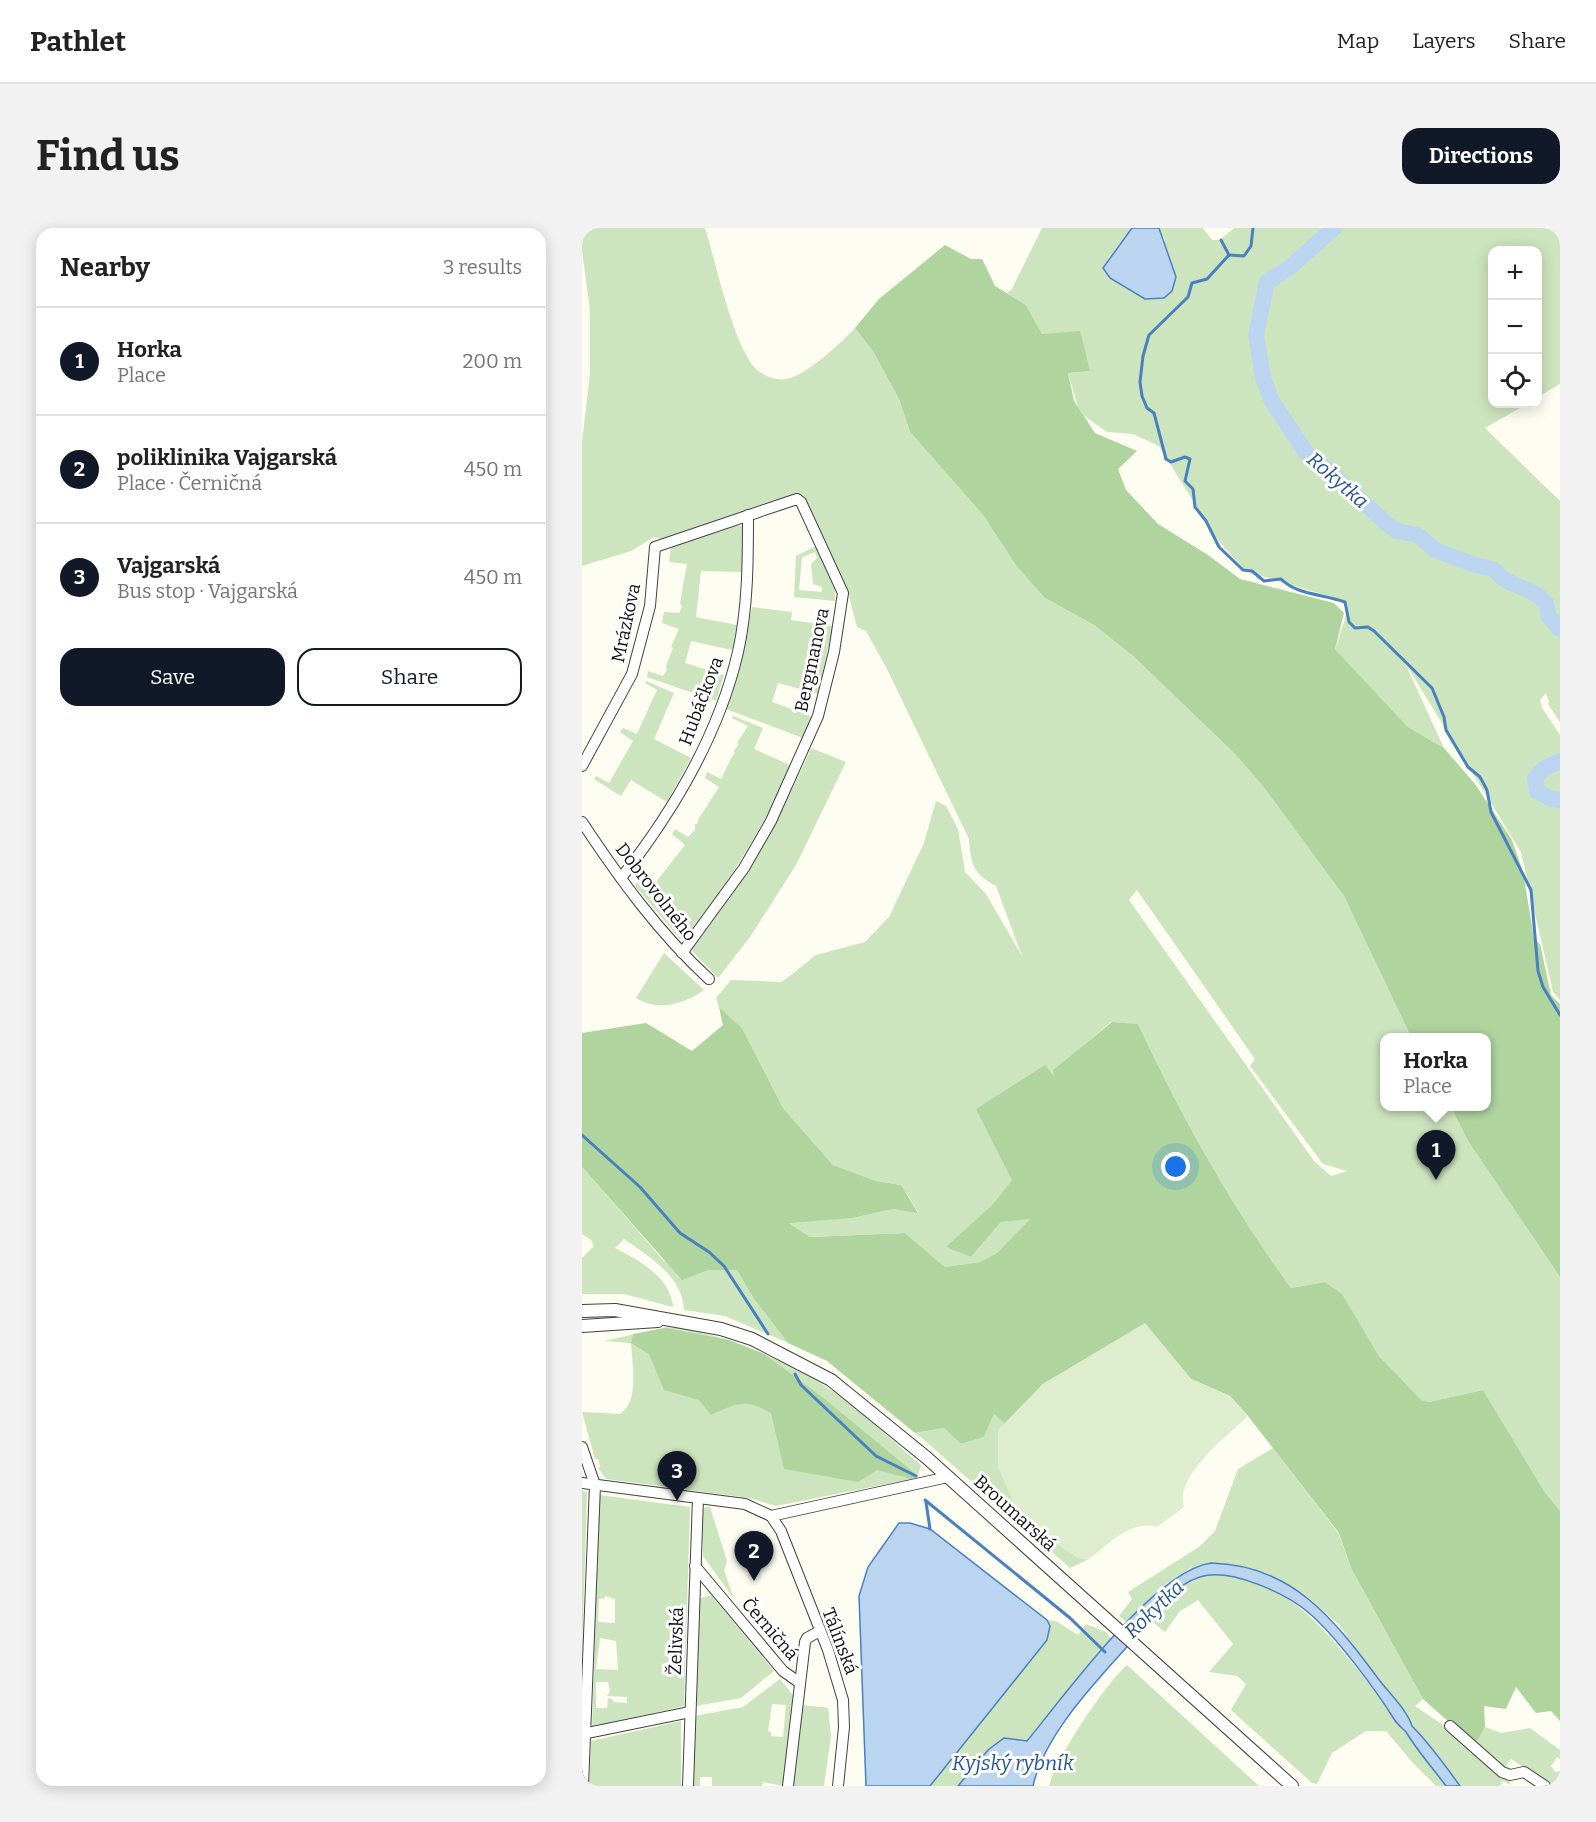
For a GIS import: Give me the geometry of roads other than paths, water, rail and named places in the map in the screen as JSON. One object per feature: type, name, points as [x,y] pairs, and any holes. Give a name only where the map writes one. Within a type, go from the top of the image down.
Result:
[{"type":"street","name":"Bergmanova","points":[[654,547],[797,499],[801,502],[843,593],[834,652],[808,743],[771,821],[738,876],[682,953]]},
{"type":"street","name":"Hubáčkova","points":[[621,878],[672,805],[719,709],[739,642],[748,580],[748,515]]},
{"type":"street","name":"Mrázkova","points":[[582,766],[632,674],[650,606],[654,547]]},
{"type":"street","name":"Dobrovolného","points":[[582,822],[621,878],[682,953],[709,979]]},
{"type":"street","name":"Broumarská","points":[[582,1311],[615,1310],[680,1320],[752,1339],[831,1380],[948,1477],[1292,1786]]},
{"type":"street","name":"Broumarská","points":[[582,1326],[680,1320]]},
{"type":"street","points":[[582,1447],[594,1485],[583,1734],[583,1786]]},
{"type":"street","points":[[582,1483],[745,1504],[771,1515],[948,1477]]},
{"type":"street","name":"Želivská","points":[[688,1786],[698,1498]]},
{"type":"street","name":"Tálínská","points":[[771,1515],[781,1531],[818,1632],[828,1650],[843,1700],[844,1727],[838,1786]]},
{"type":"street","name":"Černičná","points":[[695,1566],[783,1671],[800,1683]]},
{"type":"street","name":"Černičná","points":[[788,1786],[805,1642],[807,1638],[818,1632]]},
{"type":"street","points":[[583,1734],[690,1712]]},
{"type":"street","points":[[1450,1726],[1502,1772],[1510,1775],[1521,1772],[1545,1786]]},
{"type":"water","points":[[1132,228],[1159,228],[1176,277],[1172,291],[1164,298],[1145,299],[1110,278],[1103,268]]},
{"type":"water","points":[[899,1523],[910,1523],[930,1529],[1047,1620],[1050,1626],[1047,1640],[930,1786],[866,1786],[859,1596],[868,1567]]},
{"type":"water","name":"Kyjský rybník","points":[[1211,1563],[1240,1566],[1266,1574],[1289,1585],[1310,1600],[1346,1638],[1460,1786],[1446,1786],[1406,1732],[1395,1721],[1354,1663],[1309,1613],[1287,1598],[1258,1584],[1227,1576],[1212,1575],[1188,1582],[1159,1607],[1071,1712],[1048,1749],[1033,1786],[958,1786],[988,1750],[1004,1738],[1027,1741],[1112,1638],[1164,1588],[1188,1571]]},
{"type":"waterway","points":[[1221,240],[1229,255],[1244,256],[1251,246],[1253,228]]},
{"type":"waterway","name":"Rokytka","points":[[1334,228],[1289,268],[1267,282],[1256,335],[1263,378],[1272,401],[1309,457],[1327,469],[1387,524],[1397,531],[1418,535],[1435,550],[1475,565],[1493,569],[1505,580],[1536,594],[1546,603],[1549,617],[1560,629]]},
{"type":"waterway","points":[[1229,255],[1207,279],[1192,283],[1188,297],[1149,335],[1143,356],[1140,382],[1147,408],[1154,413],[1166,459],[1171,462],[1185,457],[1190,459],[1185,481],[1193,489],[1195,507],[1206,521],[1219,547],[1243,570],[1252,571],[1264,581],[1281,579],[1302,591],[1345,602],[1349,622],[1355,628],[1368,627],[1374,631],[1432,688],[1444,717],[1446,730],[1468,767],[1480,777],[1487,790],[1491,812],[1531,890],[1538,971],[1543,987],[1560,1015]]},
{"type":"waterway","name":"Rokytka","points":[[1560,761],[1545,768],[1535,778],[1537,791],[1551,799],[1560,800]]},
{"type":"waterway","points":[[582,1135],[640,1187],[680,1233],[709,1252],[724,1266],[768,1334]]},
{"type":"waterway","points":[[795,1374],[801,1385],[876,1456],[916,1476]]},
{"type":"waterway","points":[[925,1500],[1070,1618],[1105,1652]]},
{"type":"waterway","points":[[926,1502],[930,1529]]},
{"type":"place","name":"Horka","points":[[1436,1180]]},
{"type":"place","name":"Vajgarská","points":[[677,1501]]},
{"type":"place","name":"poliklinika Vajgarská","points":[[754,1581]]}]
